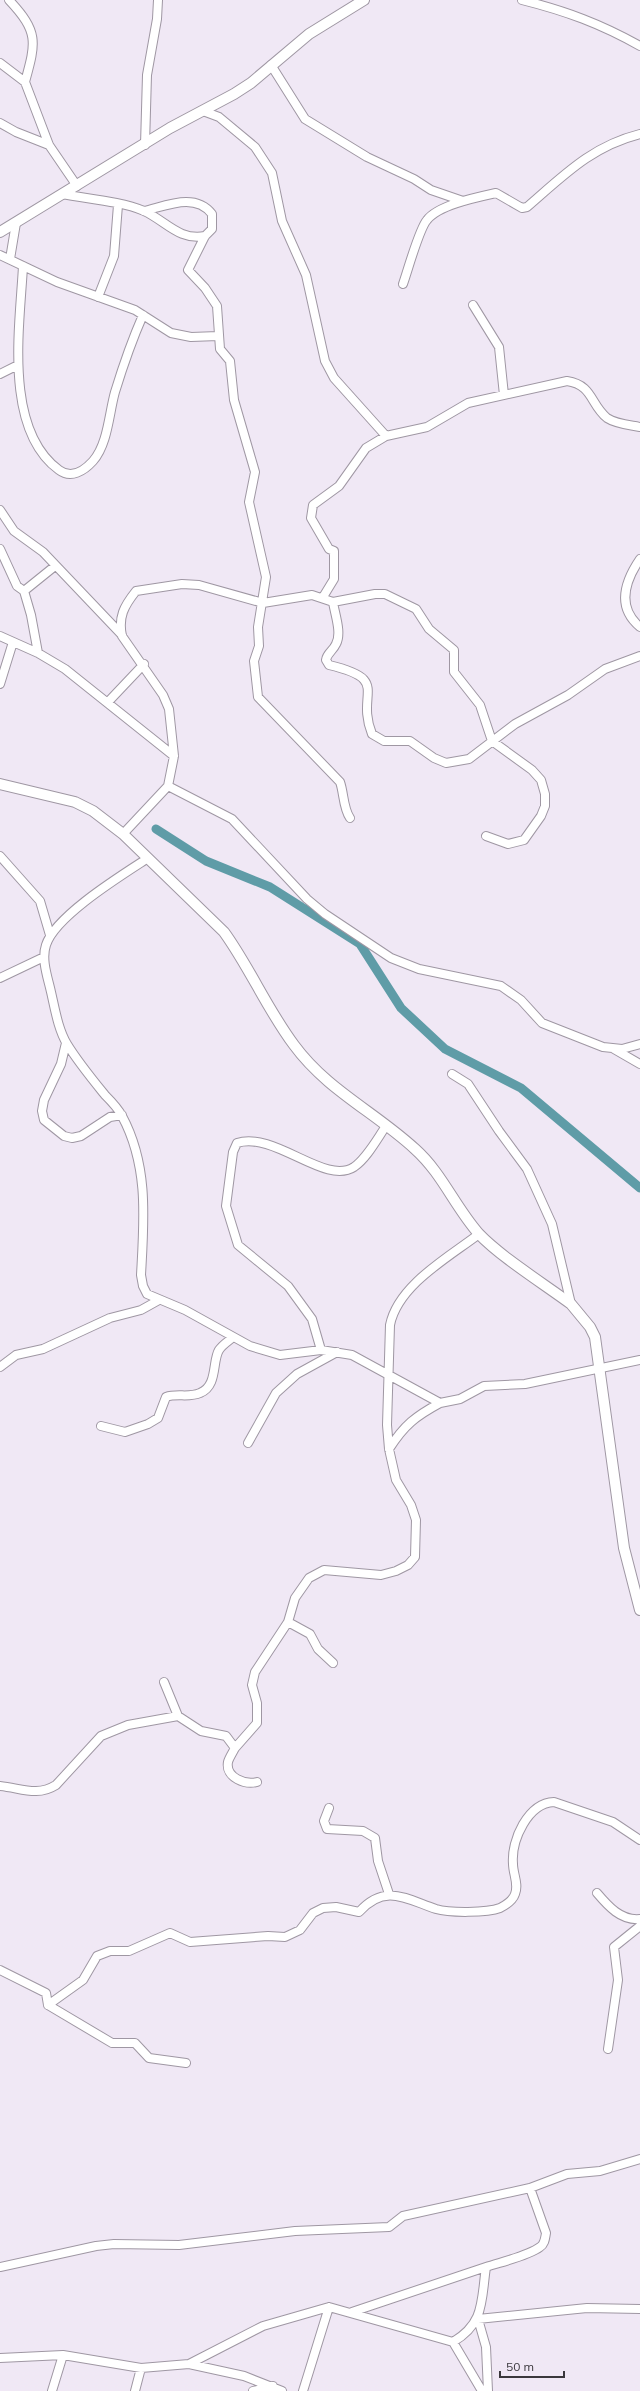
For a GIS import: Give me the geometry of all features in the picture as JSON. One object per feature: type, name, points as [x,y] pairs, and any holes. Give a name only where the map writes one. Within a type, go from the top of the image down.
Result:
[{"type":"street","points":[[9,0],[24,16],[31,29],[33,52],[25,82]]},
{"type":"street","points":[[144,145],[147,75],[157,19],[158,0]]},
{"type":"street","points":[[0,232],[144,145],[251,83],[310,34],[349,11],[364,0]]},
{"type":"street","points":[[522,0],[555,8],[607,27],[640,46]]},
{"type":"street","points":[[0,63],[25,82],[49,145],[77,186]]},
{"type":"street","points":[[272,65],[305,119],[366,156],[414,179],[431,190],[463,201]]},
{"type":"street","points":[[203,111],[219,117],[255,147],[272,174],[282,221],[306,275],[326,361],[334,378],[386,436]]},
{"type":"street","points":[[0,123],[8,129],[49,145]]},
{"type":"street","points":[[403,284],[427,219],[433,214],[463,201],[496,193],[522,208],[527,207],[584,158],[621,138],[640,134]]},
{"type":"street","points":[[62,194],[144,211],[177,232],[196,238],[205,236]]},
{"type":"street","points":[[144,211],[185,201],[200,204],[208,208],[213,222],[212,229],[205,236],[188,270],[206,288],[217,306],[220,349],[230,361],[234,400],[255,472],[249,502],[265,568],[263,603],[258,626],[259,646],[254,662],[258,697],[340,782],[344,793],[346,812],[350,818]]},
{"type":"street","points":[[98,297],[114,256],[118,205]]},
{"type":"street","points":[[10,259],[16,223]]},
{"type":"street","points":[[0,255],[23,266],[143,315],[163,329],[180,336],[218,336]]},
{"type":"street","points":[[23,266],[18,365],[29,428],[36,442],[58,469],[68,474],[77,473],[93,461],[101,448],[115,392],[143,315]]},
{"type":"street","points":[[473,305],[499,347],[504,395]]},
{"type":"street","points":[[0,374],[18,365]]},
{"type":"street","points":[[323,597],[334,579],[334,551],[329,549],[311,518],[313,505],[339,486],[366,448],[386,436],[427,427],[459,407],[567,381],[577,382],[583,385],[605,416],[612,421],[640,427]]},
{"type":"street","points":[[0,510],[14,531],[43,552],[122,636],[144,664],[164,695],[169,709],[174,756],[168,786],[123,834]]},
{"type":"street","points":[[0,548],[17,586],[24,591],[31,615],[38,653]]},
{"type":"street","points":[[640,559],[630,576],[624,600],[628,611],[640,627]]},
{"type":"street","points":[[24,591],[55,566]]},
{"type":"street","points":[[122,636],[120,625],[121,614],[136,592],[182,584],[199,585],[263,603],[312,595],[323,597],[333,602],[375,594],[385,594],[408,603],[416,609],[429,630],[454,650],[454,672],[480,704],[492,741],[532,770],[541,780],[545,794],[545,806],[541,816],[524,840],[508,844],[486,836]]},
{"type":"street","points":[[333,602],[338,640],[335,647],[326,655],[326,660],[329,665],[347,670],[361,676],[367,681],[369,687],[369,725],[377,738],[384,741],[410,741],[434,758],[446,763],[469,759],[515,724],[568,695],[605,669],[640,656]]},
{"type":"street","points":[[0,636],[38,653],[65,669],[174,756]]},
{"type":"street","points":[[0,684],[13,642]]},
{"type":"street","points":[[108,702],[144,664]]},
{"type":"street","points":[[0,784],[75,802],[93,811],[123,834],[224,932],[285,1032],[316,1073],[386,1126],[430,1165],[479,1234],[571,1304],[590,1326],[595,1337],[601,1370],[605,1422],[624,1548],[636,1587],[640,1610]]},
{"type":"street","points":[[168,786],[232,820],[307,899],[325,914],[391,958],[419,969],[501,986],[522,1000],[536,1018],[546,1025],[613,1049],[640,1064]]},
{"type":"street","points":[[0,856],[40,901],[50,935]]},
{"type":"street","points":[[148,858],[93,894],[50,935],[45,945],[44,957],[56,1015],[66,1043],[86,1071],[122,1115],[134,1146],[145,1203],[141,1275],[143,1286],[148,1294],[159,1300],[185,1310],[233,1337],[265,1352],[280,1355],[321,1350],[352,1355],[440,1403]]},
{"type":"street","points":[[0,978],[44,957]]},
{"type":"street","points":[[66,1043],[61,1064],[44,1100],[42,1111],[44,1120],[64,1136],[72,1138],[81,1136],[110,1117],[122,1115]]},
{"type":"street","points":[[613,1049],[640,1044]]},
{"type":"street","points":[[452,1074],[468,1084],[499,1131],[527,1169],[552,1224],[571,1304]]},
{"type":"street","points":[[321,1350],[312,1319],[288,1286],[238,1245],[226,1206],[233,1152],[237,1143],[252,1141],[286,1150],[305,1162],[322,1168],[344,1171],[354,1167],[362,1159],[386,1126]]},
{"type":"street","points":[[257,1782],[248,1784],[241,1782],[229,1770],[228,1763],[235,1748],[256,1723],[258,1712],[252,1678],[288,1622],[295,1598],[309,1578],[318,1572],[336,1570],[382,1575],[396,1571],[408,1565],[414,1557],[416,1520],[411,1504],[396,1480],[389,1449],[387,1425],[390,1376],[388,1339],[392,1314],[403,1294],[479,1234]]},
{"type":"street","points":[[0,1367],[16,1356],[43,1349],[110,1318],[141,1310],[159,1300]]},
{"type":"street","points":[[101,1426],[125,1432],[131,1430],[158,1418],[166,1397],[174,1394],[197,1394],[202,1392],[214,1377],[220,1349],[233,1337]]},
{"type":"street","points":[[248,1443],[276,1393],[297,1374],[337,1352]]},
{"type":"street","points":[[389,1449],[400,1430],[412,1420],[440,1403],[460,1400],[484,1386],[525,1384],[601,1370],[640,1360]]},
{"type":"street","points":[[288,1622],[310,1634],[318,1649],[333,1663]]},
{"type":"street","points":[[164,1682],[178,1716],[201,1731],[226,1736],[235,1748]]},
{"type":"street","points":[[0,1786],[37,1793],[47,1790],[56,1785],[101,1736],[128,1725],[178,1716]]},
{"type":"street","points":[[48,2005],[83,1980],[92,1962],[104,1953],[129,1951],[170,1933],[190,1942],[291,1936],[307,1924],[317,1910],[336,1907],[359,1912],[374,1898],[389,1894],[402,1896],[445,1910],[499,1908],[512,1900],[516,1894],[513,1863],[516,1843],[523,1824],[537,1807],[547,1802],[554,1802],[613,1822],[640,1840]]},
{"type":"street","points":[[329,1808],[324,1822],[327,1830],[363,1831],[375,1838],[378,1861],[389,1894]]},
{"type":"street","points":[[597,1893],[610,1908],[621,1915],[640,1919]]},
{"type":"street","points":[[608,2049],[618,1985],[614,1948],[640,1926]]},
{"type":"street","points":[[0,1970],[46,1993],[48,2005],[112,2043],[135,2042],[149,2058],[186,2063]]},
{"type":"street","points":[[0,2267],[96,2246],[179,2245],[295,2230],[389,2227],[403,2216],[530,2188],[567,2174],[600,2171],[640,2159]]},
{"type":"street","points":[[352,2312],[534,2251],[541,2247],[545,2240],[546,2233],[530,2188]]},
{"type":"street","points":[[486,2267],[478,2319],[486,2347],[488,2391]]},
{"type":"street","points":[[303,2391],[329,2306]]},
{"type":"street","points":[[189,2364],[263,2326],[329,2306],[453,2342],[482,2391]]},
{"type":"street","points":[[453,2342],[466,2335],[478,2319],[587,2308],[640,2309]]},
{"type":"street","points":[[52,2391],[63,2355]]},
{"type":"street","points":[[0,2358],[63,2355],[141,2368],[189,2364],[244,2376],[273,2386],[282,2391]]},
{"type":"street","points":[[135,2391],[141,2368]]},
{"type":"street","points":[[253,2391],[273,2386]]},
{"type":"waterway","points":[[156,829],[206,861],[270,887],[360,944],[401,1008],[445,1049],[521,1088],[640,1188]]}]
